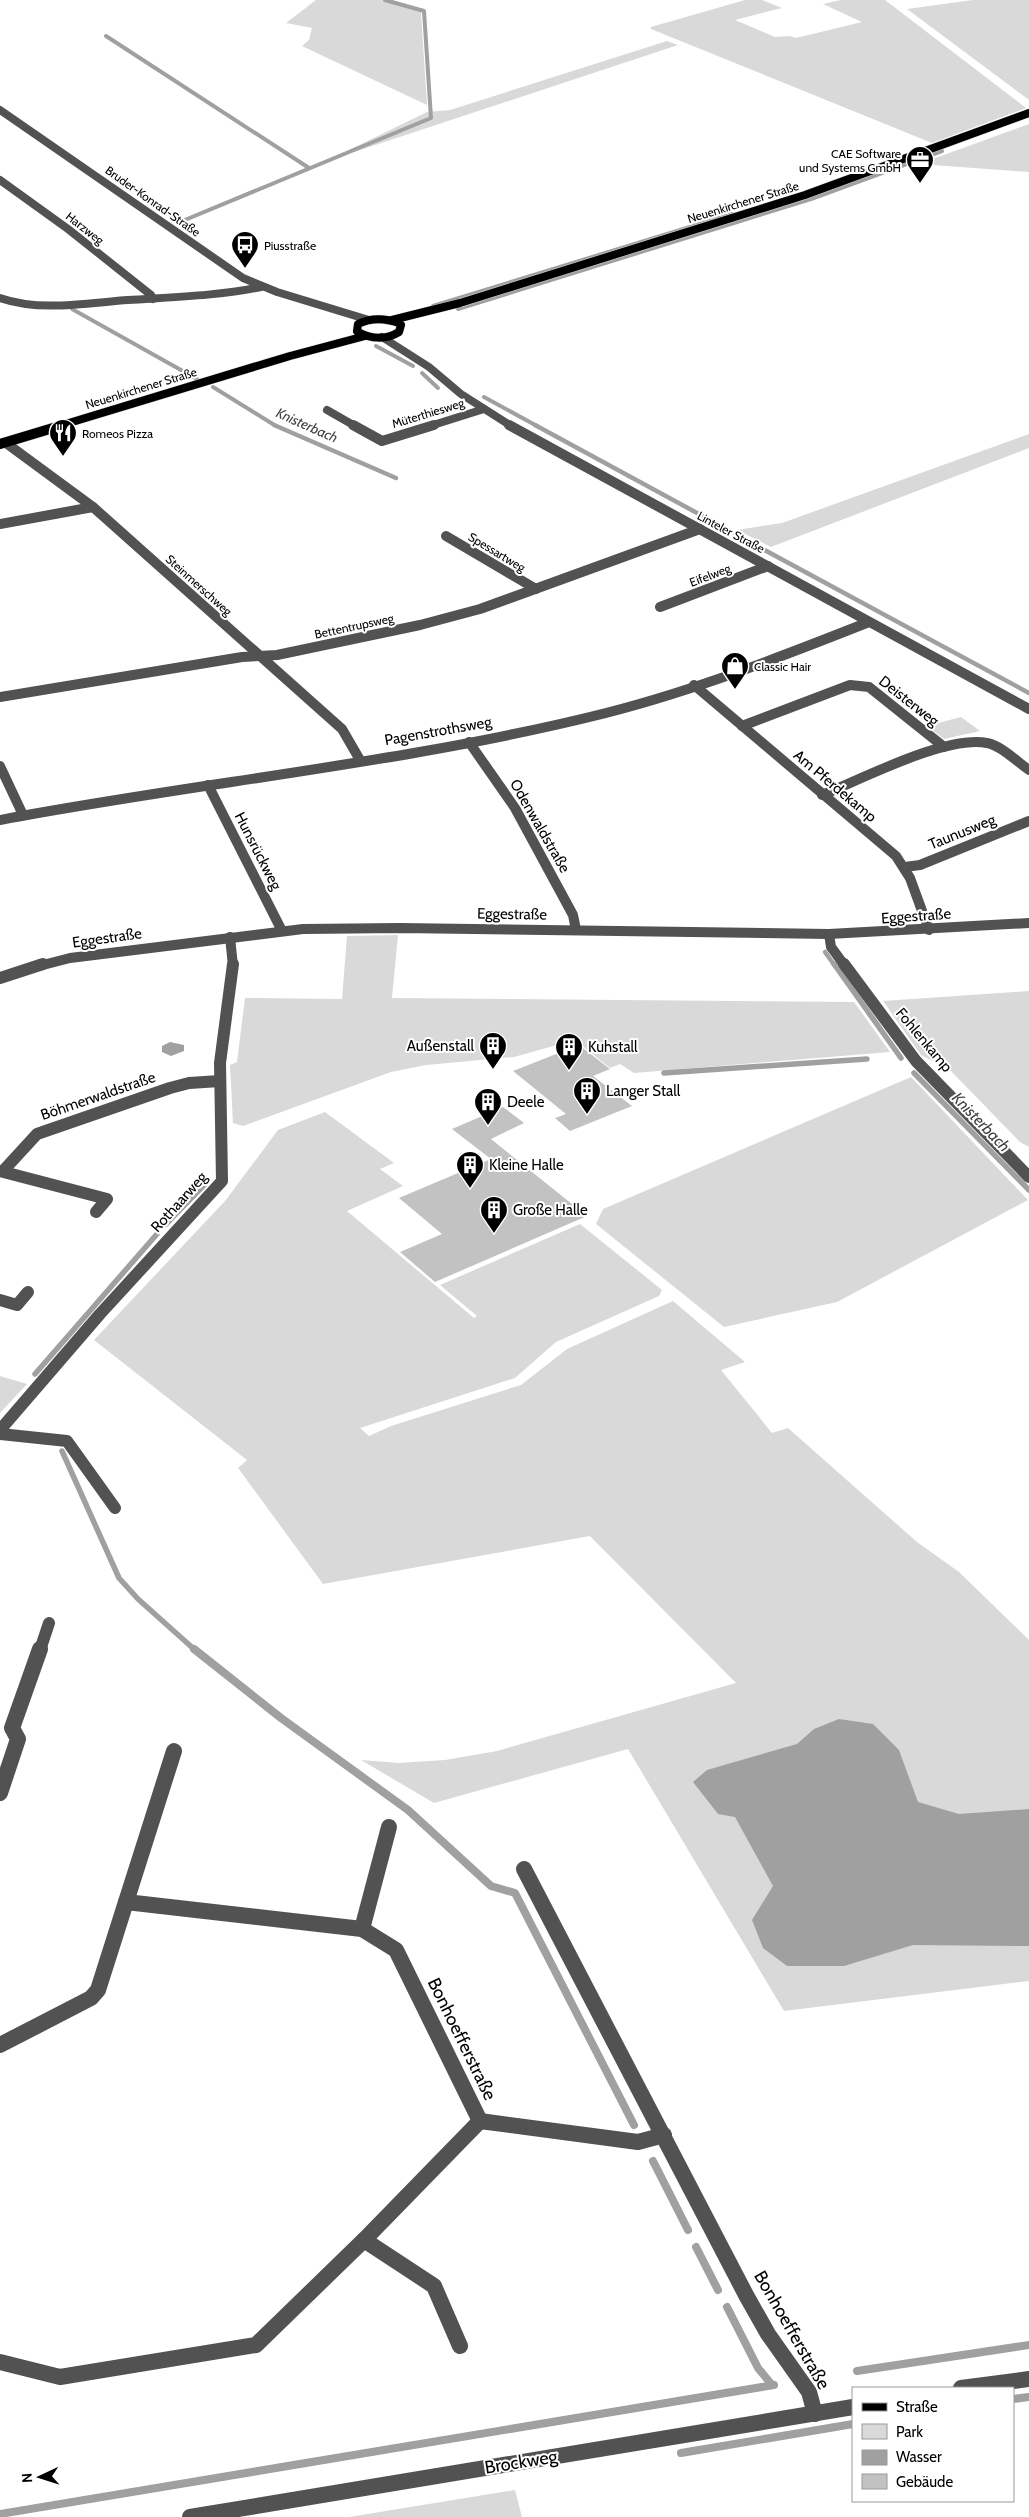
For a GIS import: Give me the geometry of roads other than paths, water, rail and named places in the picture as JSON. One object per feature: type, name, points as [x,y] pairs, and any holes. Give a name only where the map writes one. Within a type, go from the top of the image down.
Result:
[{"type":"main road","name":"Neuenkirchener Straße","points":[[401,324],[460,303],[805,195],[1029,113]]},
{"type":"main road","name":"Neuenkirchener Straße","points":[[392,320],[460,303]]},
{"type":"main road","points":[[369,320],[392,320],[401,324],[401,330],[395,334],[382,337],[360,330],[369,320]]},
{"type":"main road","name":"Neuenkirchener Straße","points":[[3,443],[290,356],[360,330]]},
{"type":"street","name":"Bruder-Konrad-Straße","points":[[0,110],[231,271],[261,287],[369,320]]},
{"type":"street","name":"Harzweg","points":[[0,180],[107,260],[151,295],[153,299]]},
{"type":"street","points":[[0,298],[14,303],[42,305],[232,293],[261,287]]},
{"type":"street","name":"Bruder-Konrad-Straße","points":[[299,299],[360,330]]},
{"type":"street","name":"Linteler Straße","points":[[395,334],[425,360],[429,366]]},
{"type":"street","name":"Linteler Straße","points":[[382,337],[429,366],[461,394],[484,409],[1029,709]]},
{"type":"street","name":"Müterthiesweg","points":[[327,410],[382,441],[484,409]]},
{"type":"street","name":"Steinmerschweg","points":[[3,443],[93,507],[342,729],[360,760]]},
{"type":"street","points":[[0,524],[93,507]]},
{"type":"street","name":"Bettentrupsweg","points":[[0,697],[277,654],[420,625],[480,609],[700,529]]},
{"type":"street","name":"Spessartweg","points":[[446,536],[536,589]]},
{"type":"street","name":"Eifelweg","points":[[660,607],[768,566]]},
{"type":"street","name":"Pagenstrothsweg","points":[[0,820],[469,742],[584,718],[779,658],[869,622]]},
{"type":"street","name":"Deisterweg","points":[[742,726],[850,685],[859,684],[869,687],[944,747]]},
{"type":"street","name":"Am Pferdekamp","points":[[694,685],[896,856],[905,867],[929,930]]},
{"type":"street","points":[[822,795],[944,747],[974,741],[989,743],[1029,770]]},
{"type":"street","name":"Odenwaldstraße","points":[[469,742],[515,808],[572,915],[576,930]]},
{"type":"street","points":[[0,766],[23,815]]},
{"type":"street","name":"Hunsrückweg","points":[[208,785],[282,931]]},
{"type":"street","name":"Taunusweg","points":[[905,867],[920,865],[1029,821]]},
{"type":"street","name":"Eggestraße","points":[[0,978],[47,963],[70,958],[282,931],[400,928],[829,934],[1029,923]]},
{"type":"street","name":"Fohlenkamp","points":[[829,934],[831,948],[916,1060],[1029,1177]]},
{"type":"street","name":"Rothaarweg","points":[[0,1430],[100,1314],[222,1181],[220,1063],[234,970],[230,937]]},
{"type":"street","name":"Böhmerwaldstraße","points":[[96,1212],[107,1199],[2,1171],[37,1134],[170,1088],[189,1083],[220,1081]]},
{"type":"street","points":[[0,1300],[17,1305],[28,1292]]},
{"type":"street","points":[[0,1434],[67,1441],[114,1508]]},
{"type":"street","points":[[0,1794],[18,1738],[6,1728],[49,1623]]},
{"type":"street","points":[[0,2045],[91,1998],[98,1990],[174,1751]]},
{"type":"street","points":[[362,1929],[389,1827]]},
{"type":"street","name":"Bonhoefferstraße","points":[[524,1869],[768,2334],[809,2392],[815,2414]]},
{"type":"street","name":"Bonhoefferstraße","points":[[126,1902],[362,1929],[396,1950],[480,2121],[638,2142],[664,2134]]},
{"type":"street","points":[[0,2362],[60,2377],[256,2345],[364,2240],[480,2121]]},
{"type":"street","points":[[364,2240],[434,2286],[460,2346]]},
{"type":"street","points":[[970,2387],[1029,2380]]},
{"type":"street","name":"Brockweg","points":[[190,2517],[852,2407]]},
{"type":"water","points":[[170,1042],[184,1045],[184,1051],[171,1056],[162,1052],[162,1046]]},
{"type":"water","points":[[839,1719],[873,1724],[899,1750],[918,1802],[959,1814],[1029,1809],[1029,1946],[913,1945],[844,1966],[787,1966],[763,1948],[752,1920],[773,1886],[735,1817],[718,1814],[693,1782],[707,1770],[797,1744],[814,1729]]},
{"type":"waterway","points":[[180,222],[431,118],[424,11],[385,0]]},
{"type":"waterway","points":[[106,36],[309,168]]},
{"type":"waterway","points":[[458,309],[811,199],[942,151]]},
{"type":"waterway","points":[[433,306],[732,214]]},
{"type":"waterway","name":"Knisterbach","points":[[72,309],[197,379]]},
{"type":"waterway","points":[[376,346],[413,366]]},
{"type":"waterway","points":[[422,373],[438,388]]},
{"type":"waterway","name":"Knisterbach","points":[[213,387],[275,426]]},
{"type":"waterway","points":[[484,397],[537,426]]},
{"type":"waterway","points":[[535,425],[721,526]]},
{"type":"waterway","name":"Knisterbach","points":[[275,426],[396,478]]},
{"type":"waterway","points":[[735,534],[1029,693]]},
{"type":"waterway","name":"Knisterbach","points":[[825,952],[835,966]]},
{"type":"waterway","name":"Knisterbach","points":[[834,964],[901,1058]]},
{"type":"waterway","points":[[664,1073],[867,1059]]},
{"type":"waterway","name":"Knisterbach","points":[[914,1073],[1029,1190]]},
{"type":"waterway","points":[[166,1224],[206,1183]]},
{"type":"waterway","points":[[35,1374],[157,1234]]},
{"type":"waterway","points":[[62,1451],[119,1578],[138,1599],[195,1650]]},
{"type":"waterway","points":[[194,1649],[281,1718],[408,1810],[491,1886],[515,1893],[634,2125]]},
{"type":"waterway","points":[[653,2161],[688,2230]]},
{"type":"waterway","points":[[696,2247],[718,2290]]},
{"type":"waterway","points":[[727,2307],[758,2368],[772,2385]]},
{"type":"waterway","points":[[857,2371],[1029,2345]]},
{"type":"waterway","points":[[0,2514],[774,2385]]},
{"type":"waterway","points":[[1014,2399],[1029,2397]]},
{"type":"waterway","points":[[681,2453],[852,2424]]},
{"type":"place","name":"CAE Software und Systems GmbH","points":[[920,184]]},
{"type":"place","name":"Piusstraße","points":[[245,269]]},
{"type":"place","name":"Romeos Pizza","points":[[63,457]]},
{"type":"place","name":"Classic Hair","points":[[735,690]]},
{"type":"place","name":"Außenstall","points":[[493,1070]]},
{"type":"place","name":"Kuhstall","points":[[569,1071]]},
{"type":"place","name":"Langer Stall","points":[[587,1115]]},
{"type":"place","name":"Deele","points":[[488,1126]]},
{"type":"place","name":"Kleine Halle","points":[[470,1189]]},
{"type":"place","name":"Große Halle","points":[[494,1234]]}]
